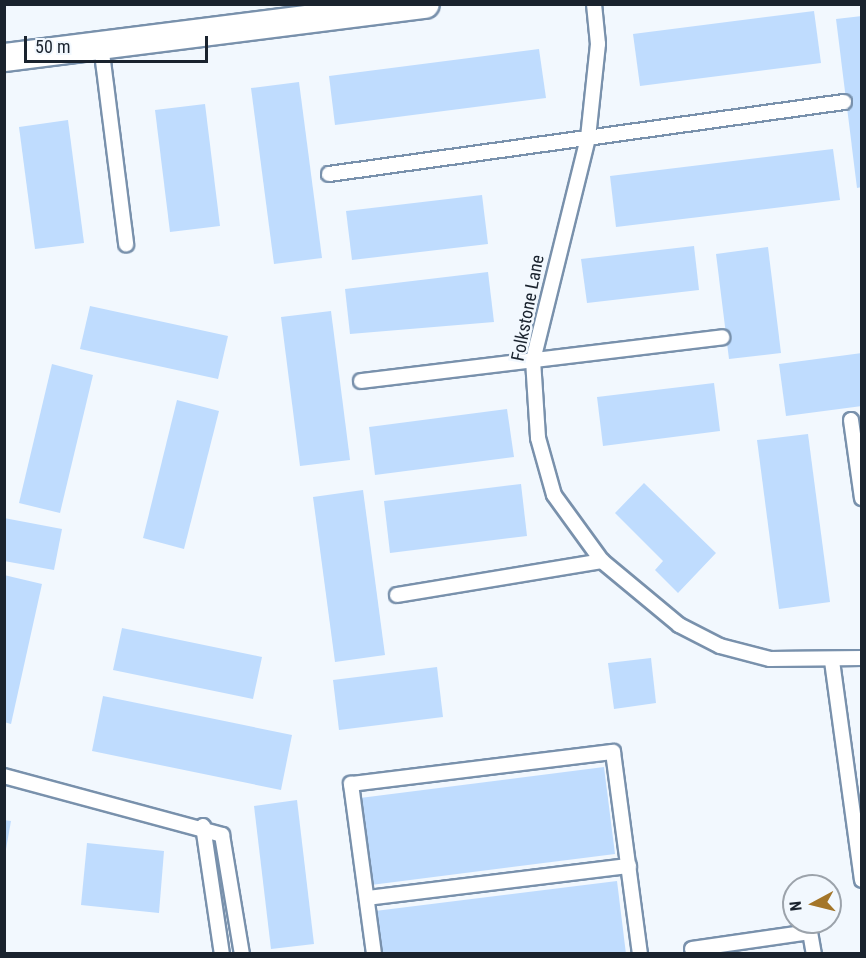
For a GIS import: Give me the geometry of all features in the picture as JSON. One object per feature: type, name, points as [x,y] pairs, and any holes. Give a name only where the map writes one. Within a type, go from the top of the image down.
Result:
[{"type":"street","points":[[4,57],[425,4]]},
{"type":"lane","name":"Folkstone Lane","points":[[594,4],[598,44],[588,138],[533,360],[538,438],[554,495],[602,561],[679,625],[720,646],[770,659],[832,661],[861,658]]},
{"type":"lane","points":[[101,45],[126,244]]},
{"type":"lane","points":[[329,174],[844,102]]},
{"type":"lane","points":[[361,381],[722,337]]},
{"type":"lane","points":[[851,420],[861,498]]},
{"type":"lane","points":[[397,595],[602,561]]},
{"type":"lane","points":[[832,661],[861,880]]},
{"type":"lane","points":[[374,954],[351,784],[613,752],[640,954]]},
{"type":"lane","points":[[4,776],[203,826],[222,835],[242,954]]},
{"type":"lane","points":[[203,826],[222,954]]},
{"type":"lane","points":[[366,898],[629,866]]},
{"type":"lane","points":[[693,949],[810,932],[814,954]]},
{"type":"building","points":[[814,11],[821,63],[640,86],[633,34]]},
{"type":"building","points":[[862,16],[862,187],[857,188],[836,19]]},
{"type":"building","points":[[539,49],[546,98],[335,125],[329,76]]},
{"type":"building","points":[[299,82],[322,258],[274,264],[251,88]]},
{"type":"building","points":[[205,104],[220,226],[170,232],[155,110]]},
{"type":"building","points":[[68,120],[84,243],[35,249],[19,127]]},
{"type":"building","points":[[833,149],[840,200],[616,227],[610,176]]},
{"type":"building","points":[[482,195],[488,244],[352,260],[346,211]]},
{"type":"building","points":[[694,246],[699,290],[587,303],[581,259]]},
{"type":"building","points":[[768,247],[781,353],[729,359],[716,254]]},
{"type":"building","points":[[488,272],[494,322],[350,334],[345,289]]},
{"type":"building","points":[[90,306],[228,336],[218,379],[80,349]]},
{"type":"building","points":[[331,311],[350,460],[300,466],[281,317]]},
{"type":"building","points":[[862,353],[862,406],[786,416],[779,364]]},
{"type":"building","points":[[52,364],[93,375],[60,513],[19,503]]},
{"type":"building","points":[[714,383],[720,431],[603,446],[597,397]]},
{"type":"building","points":[[177,400],[219,411],[184,549],[143,538]]},
{"type":"building","points":[[507,409],[514,457],[375,475],[369,427]]},
{"type":"building","points":[[808,434],[830,602],[779,609],[757,440]]},
{"type":"building","points":[[644,483],[716,553],[678,593],[655,570],[663,561],[615,513]]},
{"type":"building","points":[[521,484],[527,536],[390,553],[384,501]]},
{"type":"building","points":[[363,490],[385,655],[335,662],[313,497]]},
{"type":"building","points":[[4,518],[62,529],[54,570],[4,561]]},
{"type":"building","points":[[4,575],[42,584],[11,724],[4,722]]},
{"type":"building","points":[[122,628],[262,657],[253,699],[113,670]]},
{"type":"building","points":[[651,658],[656,703],[614,709],[608,663]]},
{"type":"building","points":[[437,667],[443,717],[339,730],[333,680]]},
{"type":"building","points":[[103,696],[292,735],[281,790],[92,751]]},
{"type":"building","points":[[604,767],[615,854],[371,885],[360,798]]},
{"type":"building","points":[[297,800],[314,944],[271,949],[254,806]]},
{"type":"building","points":[[4,820],[11,821],[6,849],[4,849]]},
{"type":"building","points":[[87,843],[164,851],[159,913],[81,905]]},
{"type":"building","points":[[617,881],[626,954],[380,954],[375,911]]}]
